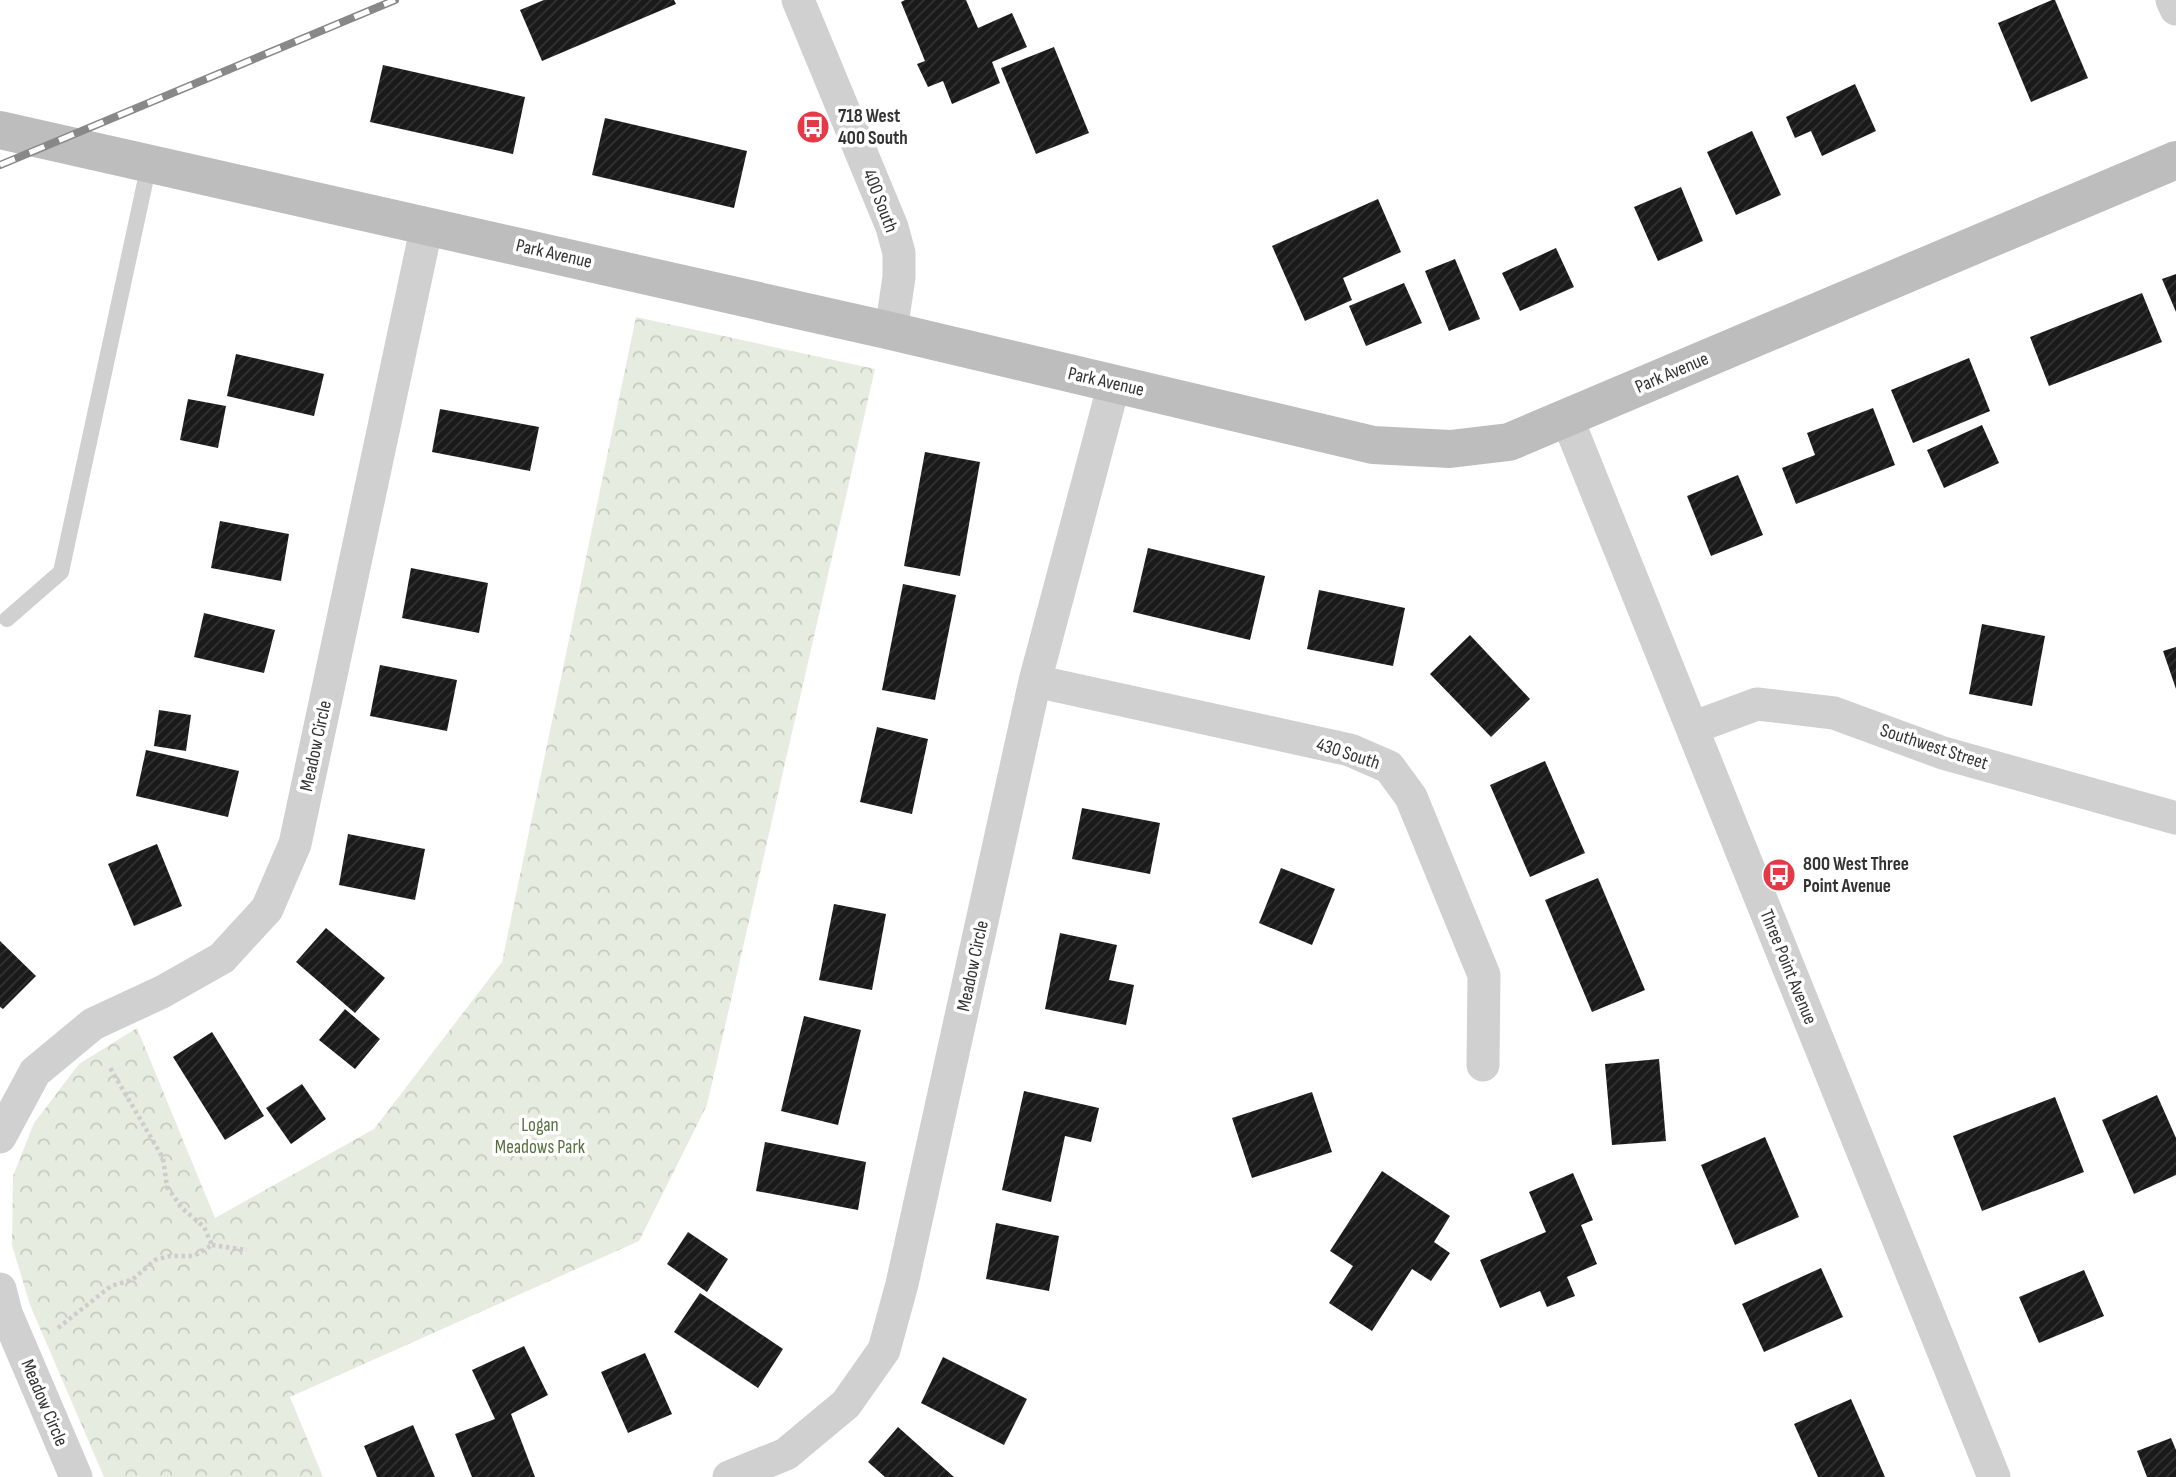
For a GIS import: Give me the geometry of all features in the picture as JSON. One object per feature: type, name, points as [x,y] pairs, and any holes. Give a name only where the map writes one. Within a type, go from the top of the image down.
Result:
[{"type":"street","name":"400 South","points":[[798,0],[892,228],[899,253],[899,277],[891,331]]},
{"type":"street","points":[[2172,0],[2176,9]]},
{"type":"street","name":"Park Avenue","points":[[0,130],[891,331],[1373,445],[1450,449],[1510,442],[2176,160]]},
{"type":"street","name":"Meadow Circle","points":[[0,1137],[35,1072],[93,1024],[162,992],[222,958],[267,909],[295,844],[428,225]]},
{"type":"street","name":"Meadow Circle","points":[[729,1477],[786,1454],[846,1404],[884,1350],[902,1284],[1035,681],[1114,384]]},
{"type":"street","name":"Three Point Avenue","points":[[1567,418],[1994,1477]]},
{"type":"street","name":"430 South","points":[[1035,681],[1350,750],[1389,767],[1411,797],[1484,975],[1483,1065]]},
{"type":"street","name":"Southwest Street","points":[[1692,728],[1757,705],[1834,713],[1943,753],[2176,818]]},
{"type":"street","name":"Meadow Circle","points":[[0,1289],[6,1313],[76,1477]]},
{"type":"lane","points":[[7,619],[61,572],[149,164]]},
{"type":"path","points":[[109,1066],[163,1157],[167,1187],[182,1208],[204,1227],[212,1245]]},
{"type":"path","points":[[58,1328],[111,1286],[132,1280],[155,1260],[170,1256],[194,1256],[212,1245],[247,1250]]},
{"type":"green space","name":"Logan Meadows Park","points":[[636,317],[875,369],[707,1105],[639,1241],[290,1397],[323,1477],[104,1477],[30,1305],[12,1245],[13,1176],[34,1123],[79,1064],[137,1028],[215,1218],[374,1129],[502,962]]},
{"type":"building","points":[[544,0],[674,0],[676,4],[542,61],[520,10]]},
{"type":"building","points":[[966,0],[978,28],[1012,13],[1027,47],[992,62],[1000,83],[952,104],[943,81],[928,87],[917,64],[925,61],[901,2]]},
{"type":"building","points":[[2055,0],[2088,78],[2031,102],[1998,23]]},
{"type":"building","points":[[1054,47],[1089,133],[1036,154],[1001,68]]},
{"type":"building","points":[[383,65],[525,97],[513,154],[370,122]]},
{"type":"building","points":[[1855,84],[1876,131],[1822,156],[1811,131],[1795,138],[1786,117]]},
{"type":"building","points":[[605,118],[747,151],[734,208],[592,175]]},
{"type":"building","points":[[1752,131],[1781,195],[1736,215],[1707,152]]},
{"type":"building","points":[[1681,187],[1703,241],[1658,261],[1634,207]]},
{"type":"building","points":[[1378,199],[1401,252],[1343,278],[1352,300],[1305,321],[1272,246]]},
{"type":"building","points":[[1556,248],[1574,287],[1520,311],[1502,273]]},
{"type":"building","points":[[1455,259],[1480,319],[1449,331],[1425,271]]},
{"type":"building","points":[[2176,274],[2176,312],[2162,279]]},
{"type":"building","points":[[1404,283],[1422,323],[1366,346],[1349,306]]},
{"type":"building","points":[[2142,293],[2162,342],[2049,386],[2030,337]]},
{"type":"building","points":[[236,354],[324,374],[314,416],[227,396]]},
{"type":"building","points":[[1969,358],[1990,411],[1913,443],[1891,390]]},
{"type":"building","points":[[188,399],[226,406],[218,448],[180,440]]},
{"type":"building","points":[[1873,408],[1895,465],[1796,504],[1782,468],[1815,455],[1807,433]]},
{"type":"building","points":[[440,409],[539,427],[530,471],[432,452]]},
{"type":"building","points":[[1982,425],[1999,463],[1944,488],[1927,450]]},
{"type":"building","points":[[925,452],[980,462],[960,576],[904,566]]},
{"type":"building","points":[[1738,475],[1763,535],[1711,556],[1687,496]]},
{"type":"building","points":[[220,521],[289,534],[281,581],[211,568]]},
{"type":"building","points":[[1148,548],[1265,576],[1250,640],[1133,612]]},
{"type":"building","points":[[411,568],[488,583],[479,633],[402,618]]},
{"type":"building","points":[[903,584],[956,595],[935,700],[882,690]]},
{"type":"building","points":[[1319,590],[1405,608],[1393,666],[1307,649]]},
{"type":"building","points":[[204,613],[275,630],[264,673],[194,657]]},
{"type":"building","points":[[1982,624],[2045,636],[2032,706],[1969,694]]},
{"type":"building","points":[[1470,635],[1530,699],[1491,737],[1430,674]]},
{"type":"building","points":[[2176,647],[2176,689],[2163,651]]},
{"type":"building","points":[[380,665],[457,680],[447,731],[370,716]]},
{"type":"building","points":[[159,710],[191,715],[186,751],[154,746]]},
{"type":"building","points":[[877,727],[928,739],[912,814],[860,802]]},
{"type":"building","points":[[146,750],[239,771],[228,817],[136,796]]},
{"type":"building","points":[[1545,761],[1585,853],[1530,877],[1490,785]]},
{"type":"building","points":[[1082,808],[1160,823],[1150,874],[1072,859]]},
{"type":"building","points":[[348,834],[425,849],[415,900],[339,885]]},
{"type":"building","points":[[157,844],[182,906],[134,926],[108,864]]},
{"type":"building","points":[[1281,868],[1335,889],[1312,945],[1259,923]]},
{"type":"building","points":[[1598,878],[1645,990],[1592,1012],[1545,900]]},
{"type":"building","points":[[834,904],[886,914],[872,990],[819,980]]},
{"type":"building","points":[[326,928],[385,978],[355,1013],[296,962]]},
{"type":"building","points":[[1060,933],[1117,945],[1109,980],[1134,985],[1126,1025],[1045,1009]]},
{"type":"building","points":[[0,941],[36,976],[3,1009],[0,1007]]},
{"type":"building","points":[[345,1009],[380,1039],[355,1069],[319,1040]]},
{"type":"building","points":[[804,1016],[861,1030],[838,1125],[781,1111]]},
{"type":"building","points":[[212,1032],[264,1116],[225,1140],[173,1057]]},
{"type":"building","points":[[1659,1059],[1666,1141],[1612,1145],[1605,1064]]},
{"type":"building","points":[[302,1084],[326,1119],[291,1144],[266,1108]]},
{"type":"building","points":[[1024,1091],[1099,1108],[1091,1142],[1065,1136],[1051,1202],[1002,1190]]},
{"type":"building","points":[[1312,1092],[1332,1152],[1252,1178],[1232,1118]]},
{"type":"building","points":[[2157,1095],[2176,1138],[2176,1175],[2134,1194],[2102,1120]]},
{"type":"building","points":[[2055,1097],[2084,1172],[1982,1211],[1953,1136]]},
{"type":"building","points":[[1765,1137],[1799,1217],[1735,1245],[1701,1165]]},
{"type":"building","points":[[765,1142],[866,1162],[858,1210],[756,1191]]},
{"type":"building","points":[[1382,1171],[1450,1216],[1434,1242],[1450,1253],[1431,1281],[1412,1269],[1372,1331],[1329,1303],[1353,1266],[1330,1251]]},
{"type":"building","points":[[1573,1173],[1593,1220],[1581,1225],[1597,1264],[1567,1277],[1575,1296],[1547,1307],[1540,1291],[1500,1308],[1480,1260],[1546,1232],[1529,1192]]},
{"type":"building","points":[[996,1223],[1059,1236],[1049,1291],[986,1279]]},
{"type":"building","points":[[688,1232],[728,1259],[707,1292],[667,1264]]},
{"type":"building","points":[[1821,1268],[1843,1317],[1764,1352],[1742,1304]]},
{"type":"building","points":[[2084,1270],[2104,1316],[2039,1343],[2019,1297]]},
{"type":"building","points":[[700,1293],[783,1349],[758,1388],[674,1332]]},
{"type":"building","points":[[524,1346],[548,1395],[511,1414],[535,1477],[472,1477],[455,1434],[495,1419],[472,1370]]},
{"type":"building","points":[[645,1353],[672,1414],[628,1433],[601,1372]]},
{"type":"building","points":[[943,1357],[1027,1399],[1004,1445],[921,1403]]},
{"type":"building","points":[[1851,1399],[1885,1477],[1818,1477],[1794,1424]]},
{"type":"building","points":[[413,1425],[435,1477],[377,1477],[364,1446]]},
{"type":"building","points":[[898,1427],[954,1477],[885,1477],[868,1462]]},
{"type":"building","points":[[2171,1438],[2176,1450],[2176,1477],[2147,1477],[2137,1451]]},
{"type":"railway","points":[[0,165],[395,0]]},
{"type":"place","name":"718 West 400 South","points":[[813,127]]},
{"type":"place","name":"800 West Three Point Avenue","points":[[1779,875]]}]
